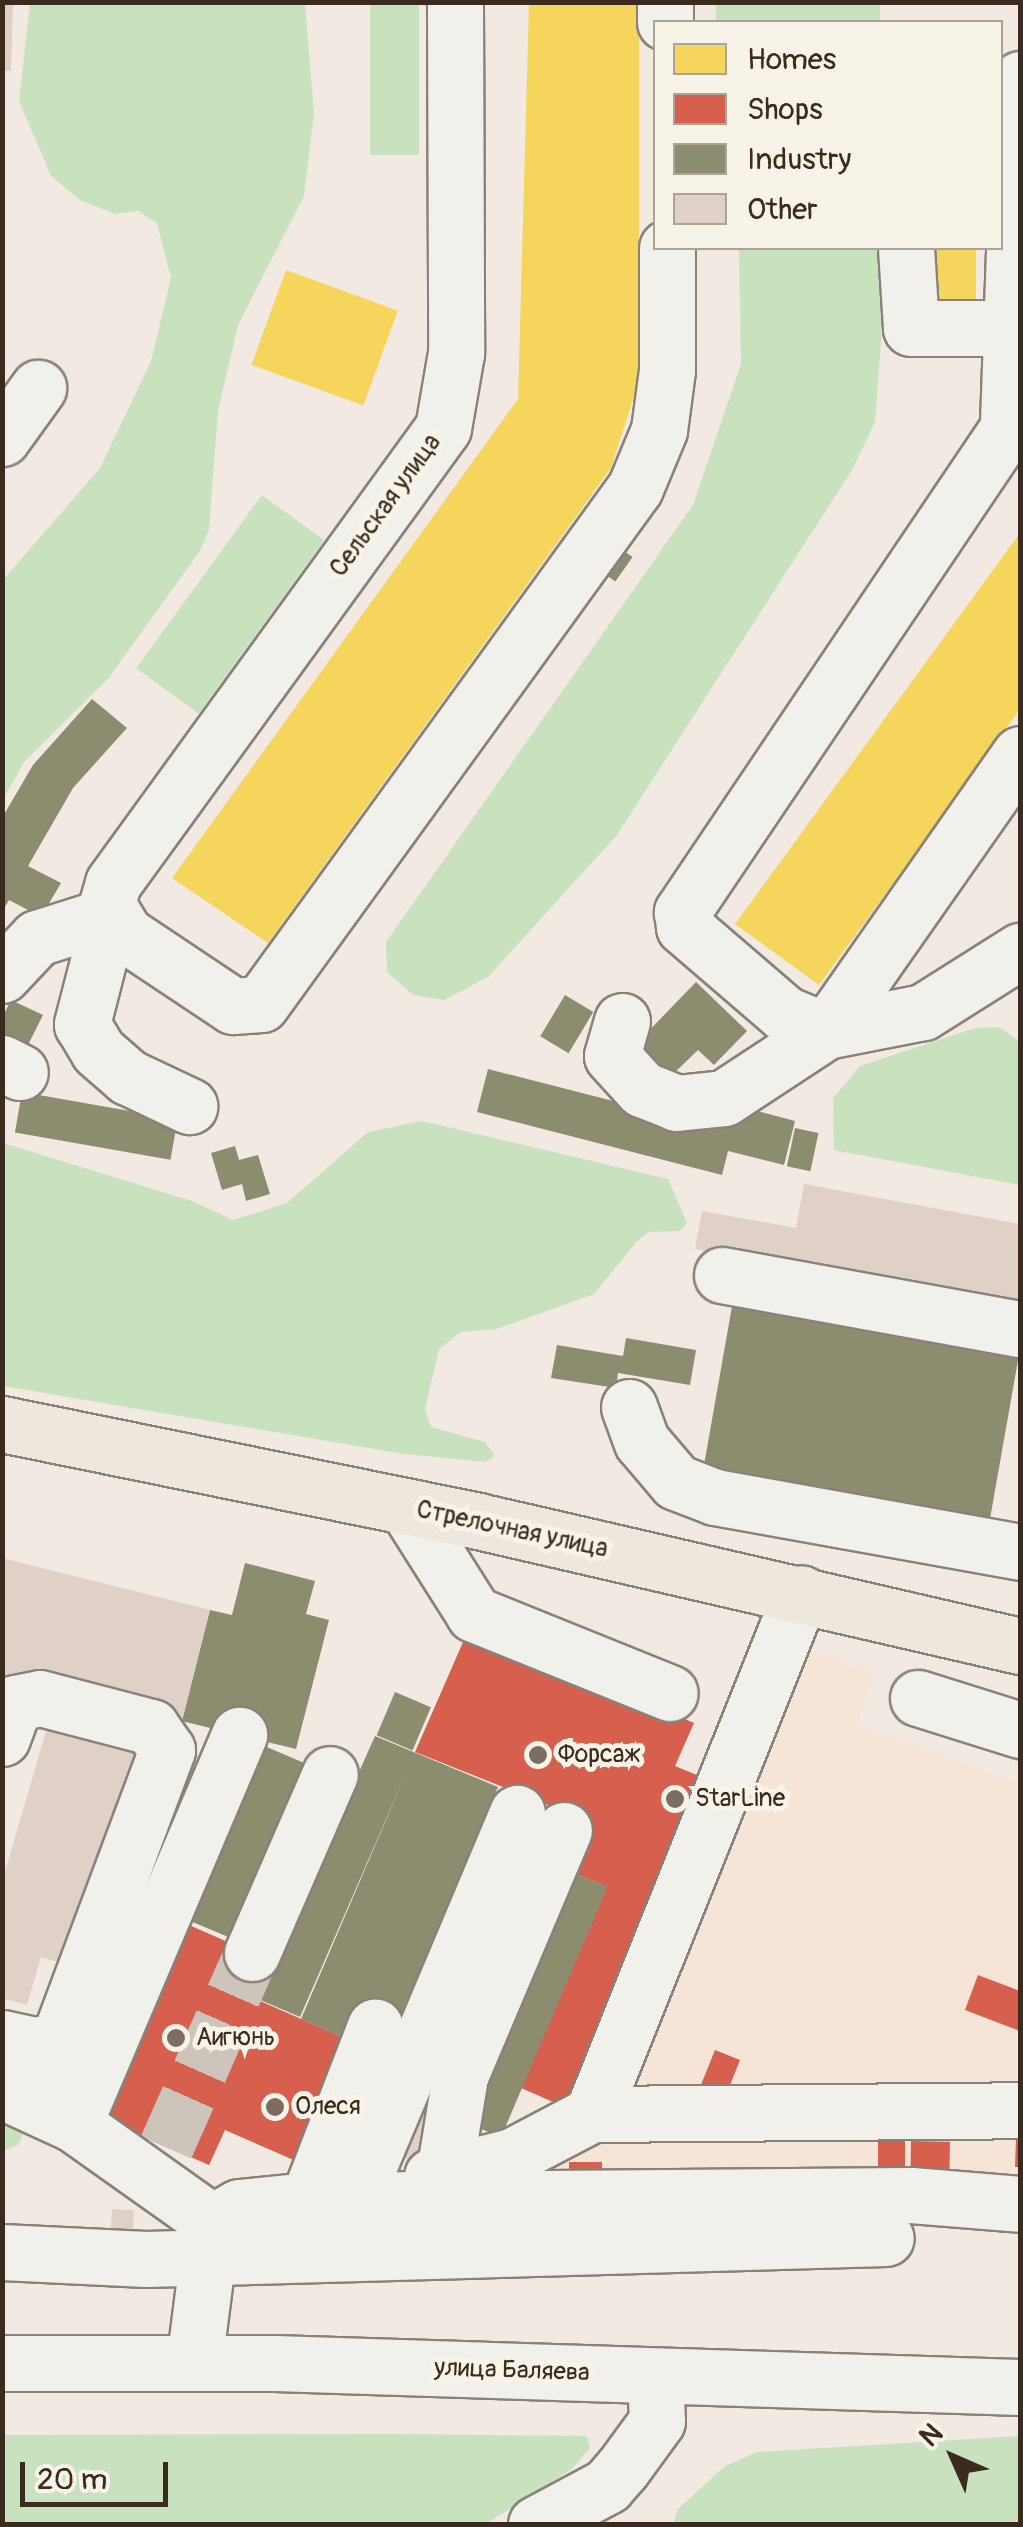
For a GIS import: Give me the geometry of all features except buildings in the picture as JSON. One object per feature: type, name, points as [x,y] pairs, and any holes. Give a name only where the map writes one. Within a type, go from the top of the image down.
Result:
[{"type":"main road","name":"Стрелочная улица","points":[[2,1424],[801,1593],[1020,1646]]},
{"type":"street","name":"Сельская улица","points":[[189,1106],[128,1076],[98,1051],[82,1024],[118,924],[112,883],[443,428],[456,353],[455,2]]},
{"type":"street","points":[[1020,79],[1009,141],[1012,328],[1008,428],[682,912],[698,946],[785,1014],[826,1031],[923,1012],[1020,951]]},
{"type":"street","points":[[2,975],[37,938],[118,924],[233,1006],[262,1004],[635,488],[658,430],[668,370],[667,250]]},
{"type":"street","points":[[906,250],[911,328],[1012,328]]},
{"type":"street","points":[[2,438],[38,388]]},
{"type":"street","points":[[622,1021],[612,1056],[642,1089],[676,1103],[724,1098],[751,1086],[826,1031],[1020,754]]},
{"type":"street","points":[[722,1275],[1020,1330]]},
{"type":"street","points":[[629,1407],[642,1442],[676,1482],[716,1497],[1020,1552]]},
{"type":"street","points":[[408,1508],[474,1614],[670,1693]]},
{"type":"street","points":[[592,2114],[801,1593]]},
{"type":"street","points":[[2,1738],[16,1703],[40,1698],[151,1727],[167,1750],[36,2067]]},
{"type":"street","points":[[918,1698],[1020,1730]]},
{"type":"street","points":[[74,2124],[239,1735]]},
{"type":"street","points":[[252,1953],[330,1774]]},
{"type":"street","points":[[372,2201],[364,2177],[540,1821],[460,2076],[444,2173]]},
{"type":"street","points":[[308,2200],[375,2026]]},
{"type":"street","points":[[2,2038],[36,2044],[36,2067],[74,2124],[166,2169],[208,2240],[194,2362]]},
{"type":"street","points":[[372,2201],[396,2182],[512,2156],[592,2114],[1020,2110]]},
{"type":"street","points":[[208,2240],[239,2208],[308,2200],[911,2195],[1020,2204]]},
{"type":"street","points":[[2,2252],[208,2240],[294,2250],[886,2238]]},
{"type":"street","name":"улица Баляева","points":[[2,2364],[194,2362],[1020,2387]]},
{"type":"street","points":[[536,2524],[606,2486],[622,2469],[657,2421],[655,2376]]},
{"type":"shaded area","points":[[778,1638],[874,1672],[857,1726],[1020,1783],[1020,2180],[538,2188],[540,2148]]},
{"type":"green space","points":[[30,3],[305,3],[314,113],[304,196],[238,325],[218,411],[209,530],[200,551],[108,679],[24,762],[3,800],[3,580],[100,468],[151,361],[171,278],[157,223],[138,211],[115,214],[80,200],[51,176],[19,101]]},
{"type":"green space","points":[[370,3],[419,3],[419,155],[370,155]]},
{"type":"green space","points":[[716,3],[880,3],[880,20],[716,20]]},
{"type":"green space","points":[[739,250],[888,250],[875,422],[852,470],[617,835],[488,977],[444,1000],[413,995],[387,972],[386,942],[693,505],[741,364]]},
{"type":"green space","points":[[262,495],[324,540],[199,713],[136,668]]},
{"type":"green space","points":[[999,1027],[1020,1042],[1020,1185],[834,1150],[833,1098],[860,1066],[975,1028]]},
{"type":"green space","points":[[422,1121],[668,1179],[687,1223],[680,1231],[649,1232],[639,1239],[594,1294],[497,1329],[461,1332],[439,1349],[425,1409],[431,1427],[485,1442],[495,1455],[486,1462],[404,1454],[3,1386],[3,1143],[192,1201],[233,1220],[287,1203],[368,1132]]},
{"type":"green space","points":[[3,2105],[25,2130],[18,2145],[3,2151]]},
{"type":"green space","points":[[3,2435],[587,2436],[590,2448],[572,2469],[486,2524],[3,2524]]},
{"type":"green space","points":[[1020,2436],[1020,2524],[674,2523],[677,2510],[725,2466],[757,2452]]},
{"type":"tunnel","points":[[166,2147],[252,1953]]},
{"type":"place","name":"Форсаж","points":[[538,1755]]},
{"type":"place","name":"StarLine","points":[[675,1799]]},
{"type":"place","name":"Аигюнь","points":[[176,2038]]},
{"type":"place","name":"Олеся","points":[[275,2107]]}]
